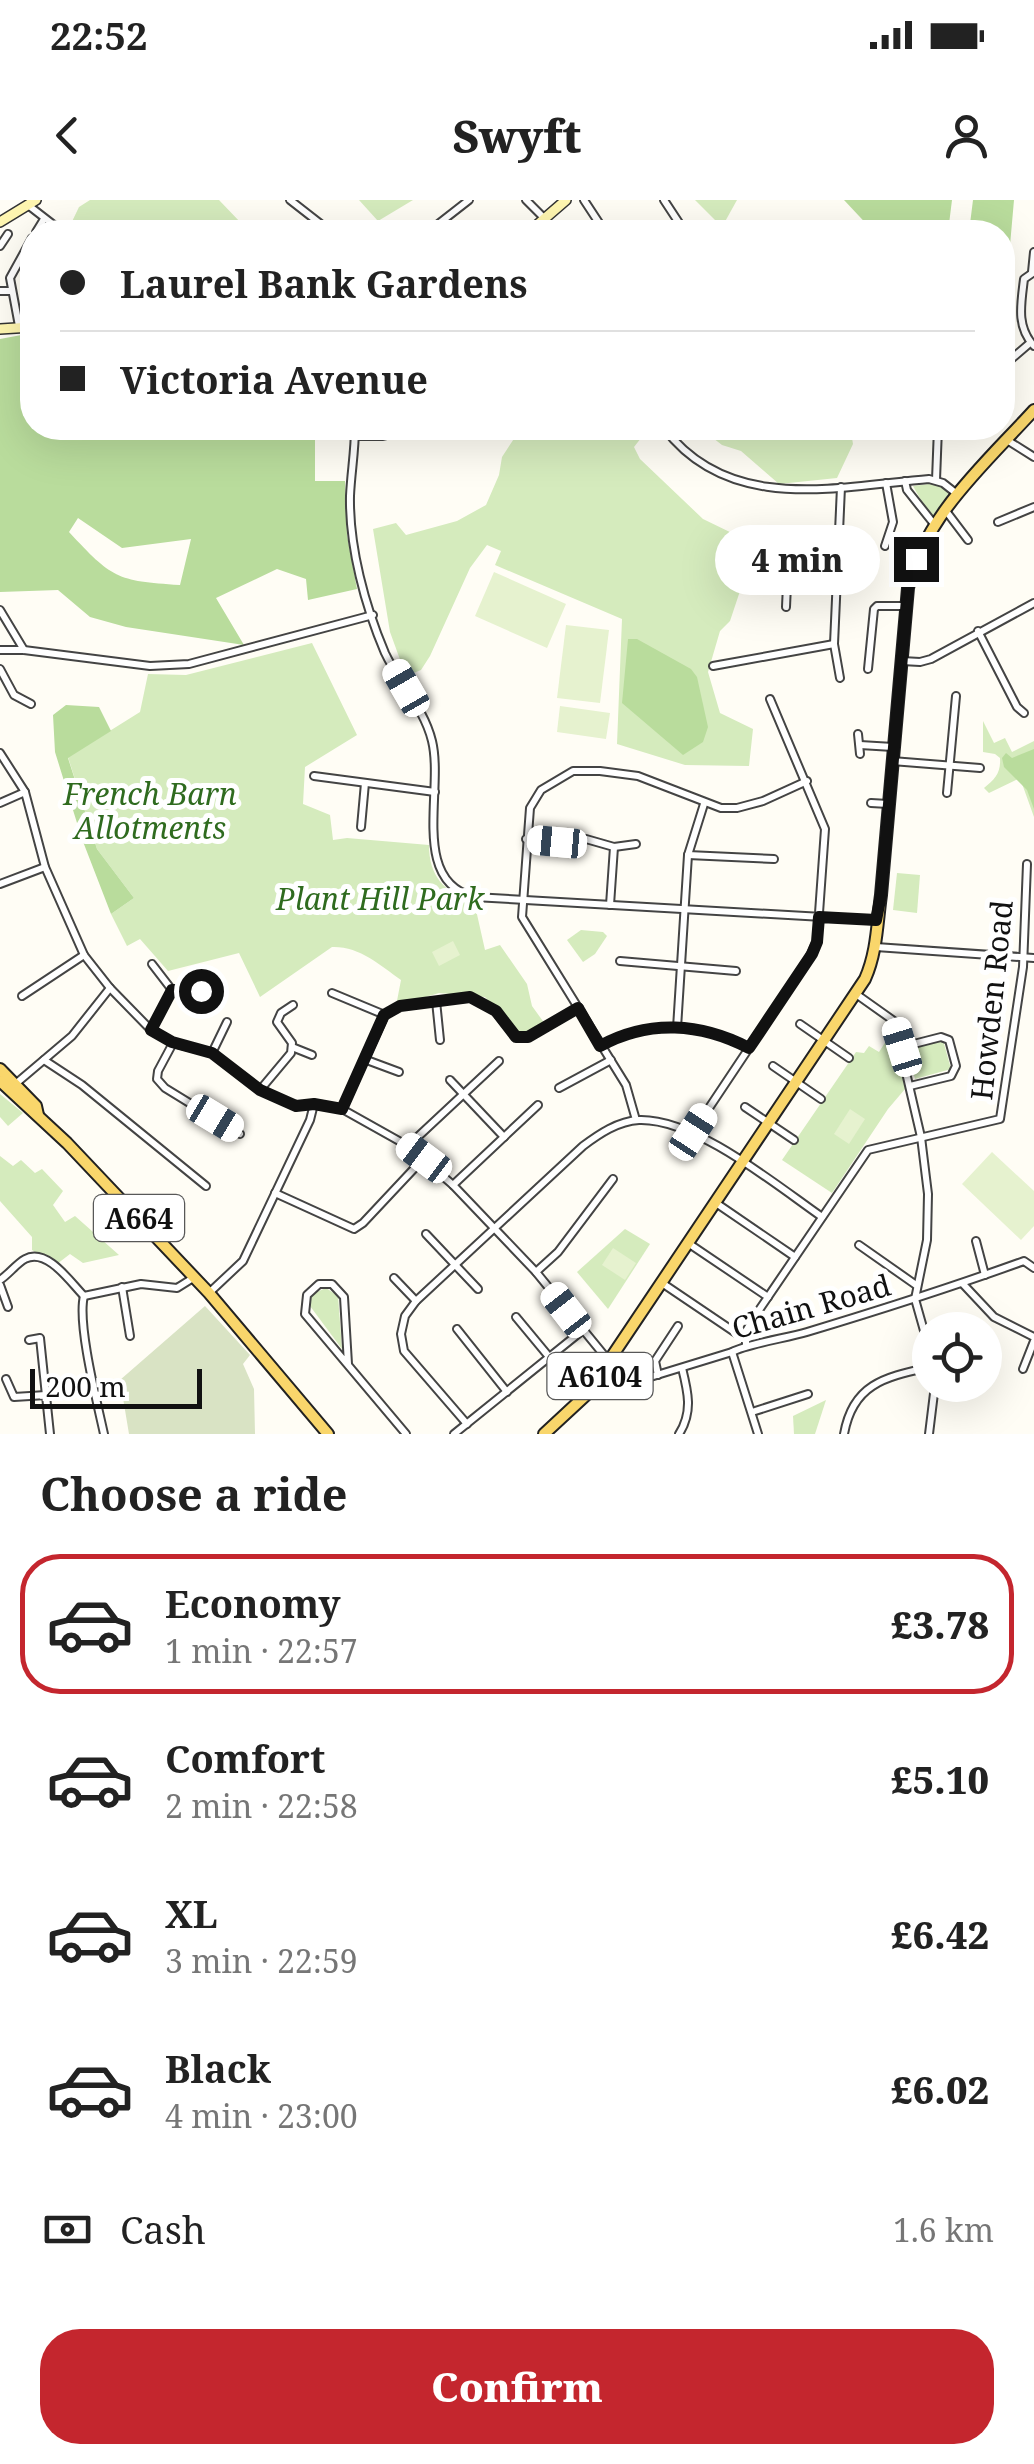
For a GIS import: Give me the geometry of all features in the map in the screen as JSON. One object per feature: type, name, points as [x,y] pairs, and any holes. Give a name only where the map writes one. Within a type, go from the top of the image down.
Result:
[{"type":"main road","name":"A6104","points":[[1015,431],[1034,410]]},
{"type":"main road","name":"A6104","points":[[544,1434],[574,1410],[596,1380],[865,980],[876,946],[907,606],[914,567],[934,524],[1007,440]]},
{"type":"main road","name":"A664","points":[[5,1079],[36,1106],[38,1115],[209,1293],[328,1434]]},
{"type":"street","points":[[290,200],[316,220]]},
{"type":"street","points":[[448,220],[470,200]]},
{"type":"street","points":[[526,200],[544,218],[566,200]]},
{"type":"street","points":[[0,222],[32,202],[44,219]]},
{"type":"street","points":[[0,246],[8,234]]},
{"type":"street","points":[[1032,344],[1020,308],[1024,280],[1033,272],[1034,252]]},
{"type":"street","points":[[0,328],[19,326],[10,292],[12,273],[20,259]]},
{"type":"street","points":[[0,290],[10,292]]},
{"type":"street","points":[[356,440],[352,523],[355,552],[386,654],[429,732],[435,758],[436,860],[444,880],[462,894],[876,920]]},
{"type":"street","points":[[676,440],[698,461],[742,484],[788,490],[936,480],[958,495]]},
{"type":"street","points":[[936,480],[938,440]]},
{"type":"street","points":[[1007,440],[1034,458]]},
{"type":"street","points":[[905,481],[906,490],[934,524]]},
{"type":"street","points":[[885,546],[893,522],[886,483]]},
{"type":"street","points":[[840,678],[834,644],[841,486]]},
{"type":"street","points":[[998,522],[1034,507]]},
{"type":"street","points":[[945,510],[968,540]]},
{"type":"street","points":[[740,546],[840,534]]},
{"type":"street","points":[[786,607],[789,540]]},
{"type":"street","points":[[902,661],[926,661],[1034,603]]},
{"type":"street","points":[[868,669],[874,609],[907,606]]},
{"type":"street","points":[[0,610],[24,650]]},
{"type":"street","points":[[0,650],[150,666],[189,664],[373,614]]},
{"type":"street","points":[[978,631],[1017,707],[1024,713]]},
{"type":"street","points":[[713,666],[834,644]]},
{"type":"street","points":[[0,669],[14,695],[31,704]]},
{"type":"street","points":[[947,793],[956,696]]},
{"type":"street","points":[[693,1132],[817,942],[826,830],[770,699]]},
{"type":"street","points":[[858,734],[860,750],[893,747]]},
{"type":"street","points":[[0,753],[25,792],[45,867],[84,955],[151,1030],[172,1042],[212,1053],[260,1090],[296,1106],[314,1104],[342,1109],[408,1146],[453,1185],[536,1272],[609,1361]]},
{"type":"street","points":[[892,761],[980,768]]},
{"type":"street","points":[[636,1120],[626,1086],[522,916],[530,808],[541,790],[573,771],[638,776],[704,804],[738,808],[807,781]]},
{"type":"street","points":[[314,776],[435,792]]},
{"type":"street","points":[[361,826],[366,783]]},
{"type":"street","points":[[0,803],[25,792]]},
{"type":"street","points":[[871,803],[888,804]]},
{"type":"street","points":[[678,1028],[688,854],[704,804]]},
{"type":"street","points":[[526,839],[557,842]]},
{"type":"street","points":[[586,839],[614,847],[636,844]]},
{"type":"street","points":[[610,905],[614,847]]},
{"type":"street","points":[[688,854],[774,859]]},
{"type":"street","name":"Howden Road","points":[[921,1137],[1000,1119],[1023,958],[1027,864]]},
{"type":"street","points":[[0,884],[45,867]]},
{"type":"street","points":[[876,946],[1034,958]]},
{"type":"street","points":[[22,996],[84,955]]},
{"type":"street","points":[[620,961],[736,971]]},
{"type":"street","points":[[152,964],[172,990]]},
{"type":"street","points":[[172,990],[201,991],[212,982]]},
{"type":"street","points":[[5,1079],[44,1060],[72,1036],[110,988]]},
{"type":"street","points":[[151,1030],[172,990]]},
{"type":"street","points":[[332,993],[384,1015]]},
{"type":"street","points":[[856,994],[894,1021],[921,1137],[929,1219],[916,1285],[919,1312]]},
{"type":"street","points":[[342,1109],[384,1015],[400,1006],[470,997],[496,1011],[516,1037],[528,1037],[578,1008]]},
{"type":"street","points":[[436,1002],[440,1040]]},
{"type":"street","points":[[292,1005],[281,1012],[277,1022],[292,1047],[313,1055]]},
{"type":"street","points":[[212,1053],[227,1022]]},
{"type":"street","points":[[800,1024],[849,1058]]},
{"type":"street","points":[[600,1046],[638,1029],[678,1028],[710,1030],[749,1048]]},
{"type":"street","points":[[902,1047],[941,1037],[949,1040],[956,1066],[952,1076],[910,1086]]},
{"type":"street","points":[[172,1042],[157,1079],[240,1134]]},
{"type":"street","points":[[260,1090],[292,1047]]},
{"type":"street","points":[[364,1059],[399,1072]]},
{"type":"street","points":[[44,1060],[82,1085],[206,1186]]},
{"type":"street","points":[[408,1146],[498,1060]]},
{"type":"street","points":[[560,1088],[610,1060]]},
{"type":"street","points":[[773,1066],[821,1099]]},
{"type":"street","points":[[450,1080],[505,1137]]},
{"type":"street","points":[[209,1293],[243,1260],[314,1104]]},
{"type":"street","points":[[453,1185],[538,1105]]},
{"type":"street","points":[[746,1107],[794,1140]]},
{"type":"street","points":[[466,1424],[404,1351],[404,1316],[455,1264],[604,1130],[636,1120],[672,1124],[693,1132],[822,1217]]},
{"type":"street","points":[[746,1345],[746,1336],[768,1297],[868,1150],[921,1137]]},
{"type":"street","points":[[274,1193],[354,1229],[424,1158]]},
{"type":"street","points":[[536,1272],[558,1252],[613,1179]]},
{"type":"street","points":[[715,1202],[796,1256]]},
{"type":"street","points":[[426,1234],[478,1289]]},
{"type":"street","points":[[976,1241],[985,1276]]},
{"type":"street","points":[[688,1243],[768,1297]]},
{"type":"street","points":[[859,1245],[916,1285]]},
{"type":"street","points":[[8,1307],[0,1282],[25,1259],[40,1256],[50,1261],[84,1296]]},
{"type":"street","name":"Chain Road","points":[[596,1380],[622,1386],[746,1345],[772,1342],[915,1299],[1024,1261],[1034,1268]]},
{"type":"street","points":[[84,1296],[149,1284],[177,1288],[194,1278]]},
{"type":"street","points":[[394,1278],[416,1301]]},
{"type":"street","points":[[662,1283],[746,1336]]},
{"type":"street","points":[[348,1364],[344,1297],[332,1284],[314,1286],[304,1300],[305,1314],[406,1434]]},
{"type":"street","points":[[963,1284],[994,1317],[1034,1339],[1023,1369]]},
{"type":"street","points":[[122,1287],[130,1336]]},
{"type":"street","points":[[84,1296],[87,1341],[104,1434]]},
{"type":"street","points":[[516,1318],[550,1358]]},
{"type":"street","points":[[658,1375],[655,1360],[678,1326]]},
{"type":"street","points":[[457,1329],[507,1392]]},
{"type":"street","points":[[454,1434],[583,1330]]},
{"type":"street","points":[[28,1340],[40,1338],[50,1434]]},
{"type":"street","points":[[732,1352],[758,1434]]},
{"type":"street","points":[[679,1434],[688,1415],[690,1396],[682,1368]]},
{"type":"street","points":[[844,1434],[852,1408],[875,1382],[912,1370]]},
{"type":"street","points":[[6,1379],[14,1397],[46,1395]]},
{"type":"street","points":[[752,1412],[808,1394]]},
{"type":"street","points":[[930,1434],[933,1402]]},
{"type":"green space","points":[[90,200],[219,200],[238,220],[73,220],[79,207]]},
{"type":"green space","points":[[359,200],[413,200],[380,220]]},
{"type":"green space","points":[[695,200],[737,200],[726,220],[715,220]]},
{"type":"green space","points":[[844,200],[952,200],[950,220],[863,220]]},
{"type":"green space","points":[[973,200],[1014,200],[1012,220],[970,220]]},
{"type":"green space","points":[[20,335],[20,440],[315,440],[315,481],[345,481],[347,535],[357,589],[308,600],[306,579],[277,569],[216,598],[244,645],[126,627],[90,617],[58,590],[0,592],[0,339]],"holes":[[[78,518],[122,548],[191,539],[180,585],[128,579],[117,574],[95,559],[69,532]]]},
{"type":"green space","points":[[513,440],[640,440],[634,447],[640,459],[703,519],[736,535],[740,591],[730,621],[720,631],[708,672],[720,713],[753,729],[749,766],[685,765],[617,744],[622,619],[495,565],[501,551],[487,545],[470,568],[430,656],[421,670],[406,676],[390,632],[373,529],[396,523],[406,535],[457,521],[486,505],[502,457]]},
{"type":"green space","points":[[716,440],[852,440],[853,444],[837,478],[779,484],[741,451]]},
{"type":"green space","points":[[937,483],[949,493],[931,518],[913,486]]},
{"type":"green space","points":[[494,572],[566,604],[547,648],[475,616]]},
{"type":"green space","points":[[566,625],[609,630],[600,703],[557,698]]},
{"type":"green space","points":[[628,639],[637,639],[691,669],[697,677],[708,727],[703,742],[683,755],[622,703]]},
{"type":"green space","points":[[312,643],[357,735],[305,767],[303,804],[330,815],[333,840],[429,845],[432,866],[440,882],[474,901],[485,950],[500,945],[527,984],[532,1006],[545,1024],[528,1034],[518,1034],[485,997],[439,993],[396,1006],[401,980],[369,958],[342,948],[332,947],[260,997],[239,953],[168,971],[140,939],[127,946],[111,914],[134,898],[97,849],[68,757],[140,712],[148,674],[186,675]]},
{"type":"green space","points":[[66,705],[99,707],[111,731],[68,758],[97,849],[134,898],[111,914],[55,752],[53,715]]},
{"type":"green space","points":[[560,706],[610,713],[606,739],[557,732]]},
{"type":"green space","points":[[983,721],[994,743],[1005,738],[1012,752],[1034,741],[1034,817],[1020,778],[989,793],[984,788],[996,775],[1000,758],[983,752]]},
{"type":"green space","points":[[1034,749],[1034,809],[1027,790],[1004,767],[1002,758],[1006,753],[1012,758]]},
{"type":"green space","points":[[897,873],[920,875],[917,913],[893,910]]},
{"type":"green space","points":[[581,930],[607,936],[595,954],[583,962],[567,940]]},
{"type":"green space","points":[[453,941],[460,955],[439,966],[432,952]]},
{"type":"green space","points":[[892,1032],[905,1089],[832,1193],[782,1160],[856,1052],[864,1053],[869,1046],[879,1052]]},
{"type":"green space","points":[[943,1040],[951,1069],[915,1079],[907,1050]]},
{"type":"green space","points":[[0,1094],[23,1113],[8,1126],[0,1117]]},
{"type":"green space","points":[[850,1109],[865,1119],[849,1144],[834,1134]]},
{"type":"green space","points":[[992,1152],[1034,1191],[1034,1226],[1021,1240],[962,1184]]},
{"type":"green space","points":[[0,1156],[13,1166],[21,1160],[35,1173],[42,1169],[63,1191],[53,1205],[65,1222],[75,1216],[119,1255],[83,1263],[70,1254],[57,1264],[32,1250],[32,1237],[0,1201]]},
{"type":"green space","points":[[625,1229],[650,1244],[608,1309],[577,1272]]},
{"type":"green space","points":[[613,1248],[636,1263],[625,1280],[602,1265]]},
{"type":"green space","points":[[326,1288],[338,1296],[342,1349],[310,1306],[312,1294]]},
{"type":"green space","points":[[205,1306],[250,1355],[243,1364],[254,1389],[255,1434],[129,1434],[120,1380]]},
{"type":"green space","points":[[826,1400],[815,1434],[794,1434],[793,1416]]},
{"type":"route","points":[[201,991],[172,990],[151,1030],[172,1042],[212,1053],[260,1090],[296,1106],[326,1104],[342,1109],[384,1015],[400,1006],[470,997],[496,1011],[516,1037],[528,1037],[578,1008],[600,1046],[638,1029],[678,1028],[710,1030],[749,1048],[812,954],[819,917],[876,920],[908,588],[916,559]]},
{"type":"park label","name":"French Barn Allotments","points":[[150,810]]},
{"type":"park label","name":"Plant Hill Park","points":[[380,898]]}]
